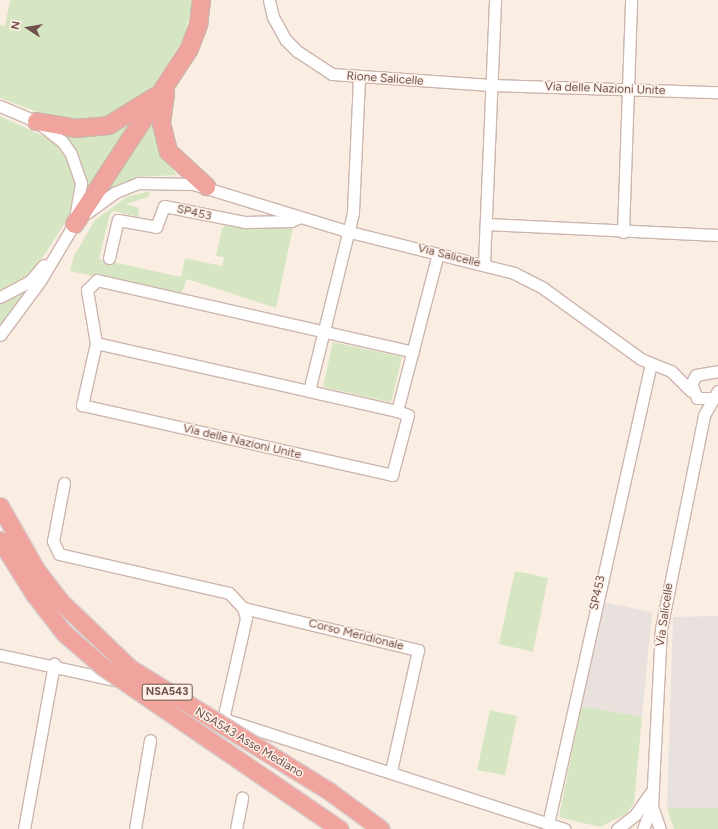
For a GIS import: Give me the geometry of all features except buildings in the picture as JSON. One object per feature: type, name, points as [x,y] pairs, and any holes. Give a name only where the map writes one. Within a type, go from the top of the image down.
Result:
[{"type":"highway","points":[[74,224],[167,86],[189,48],[198,24],[201,0]]},
{"type":"highway","points":[[36,120],[75,128],[108,125],[142,106],[167,86]]},
{"type":"highway","points":[[167,86],[161,123],[168,151],[206,186]]},
{"type":"highway","name":"NSA543 Asse Mediano","points":[[0,506],[37,571],[61,602],[130,668],[329,791],[381,829]]},
{"type":"highway","name":"NSA543 Asse Mediano","points":[[0,540],[34,594],[64,633],[103,667],[340,829]]},
{"type":"street","name":"Rione Salicelle","points":[[269,0],[273,17],[297,51],[332,74],[359,79],[491,85]]},
{"type":"street","points":[[484,264],[495,0]]},
{"type":"street","points":[[624,232],[627,90],[631,0]]},
{"type":"street","points":[[309,391],[350,232],[359,79]]},
{"type":"street","name":"Via delle Nazioni Unite","points":[[491,85],[718,92]]},
{"type":"street","points":[[0,106],[36,120],[63,142],[77,169],[80,199],[74,224],[40,281],[0,335]]},
{"type":"street","name":"Via Salicelle","points":[[74,224],[98,203],[138,184],[176,182],[206,186],[350,232],[484,264],[543,288],[651,363],[671,371],[700,373],[718,371]]},
{"type":"street","name":"SP453","points":[[109,258],[118,220],[156,227],[164,206],[245,222],[291,221],[300,217]]},
{"type":"street","points":[[486,224],[624,232],[718,235]]},
{"type":"street","points":[[0,297],[30,281],[58,250]]},
{"type":"street","points":[[96,343],[398,411],[438,254]]},
{"type":"street","name":"Via delle Nazioni Unite","points":[[398,411],[408,415],[392,475],[82,406],[96,343],[87,290],[97,280],[413,352]]},
{"type":"street","name":"SP453","points":[[548,824],[651,363]]},
{"type":"street","name":"Via Salicelle","points":[[671,371],[693,393],[701,426]]},
{"type":"street","points":[[693,393],[691,384],[700,373]]},
{"type":"street","name":"Via Salicelle","points":[[652,806],[661,629],[701,426],[715,394],[693,393]]},
{"type":"street","points":[[64,483],[53,541],[59,554],[229,593],[243,608],[246,618],[223,719]]},
{"type":"street","name":"Corso Meridionale","points":[[243,608],[418,650],[390,771]]},
{"type":"street","points":[[0,655],[54,664],[108,678],[223,719],[390,771],[564,829]]},
{"type":"street","points":[[24,829],[54,664]]},
{"type":"street","points":[[135,829],[150,740]]},
{"type":"street","points":[[617,829],[635,816],[653,788]]},
{"type":"street","points":[[236,829],[242,798]]},
{"type":"street","points":[[643,829],[652,806]]},
{"type":"street","points":[[652,806],[660,829]]},
{"type":"shaded area","points":[[603,602],[652,612],[642,717],[581,706]]},
{"type":"shaded area","points":[[718,616],[718,808],[667,808],[673,617]]},
{"type":"green space","points":[[10,0],[193,0],[184,38],[146,96],[100,122],[56,119],[0,98],[0,25],[5,26]]},
{"type":"green space","points":[[0,116],[54,141],[65,153],[76,189],[72,212],[39,263],[28,275],[0,291]]},
{"type":"green space","points":[[153,118],[164,158],[177,175],[138,177],[106,190]]},
{"type":"green space","points":[[132,120],[88,188],[86,187],[80,158],[61,133]]},
{"type":"green space","points":[[150,191],[148,197],[126,204],[139,208],[138,217],[114,211],[110,214],[99,259],[181,277],[185,258],[222,266],[224,257],[216,256],[222,229],[226,225],[293,227],[276,308],[187,279],[182,292],[177,294],[70,271],[74,256],[95,220],[127,197]]},
{"type":"green space","points":[[25,288],[28,290],[0,326],[0,301]]},
{"type":"green space","points":[[333,342],[402,357],[390,402],[323,387]]},
{"type":"green space","points":[[515,571],[548,578],[533,652],[499,644]]},
{"type":"green space","points":[[581,706],[642,717],[634,803],[626,814],[600,827],[559,817]]},
{"type":"green space","points":[[490,710],[517,716],[505,775],[477,770]]},
{"type":"green space","points":[[667,808],[718,808],[718,829],[674,829]]}]
